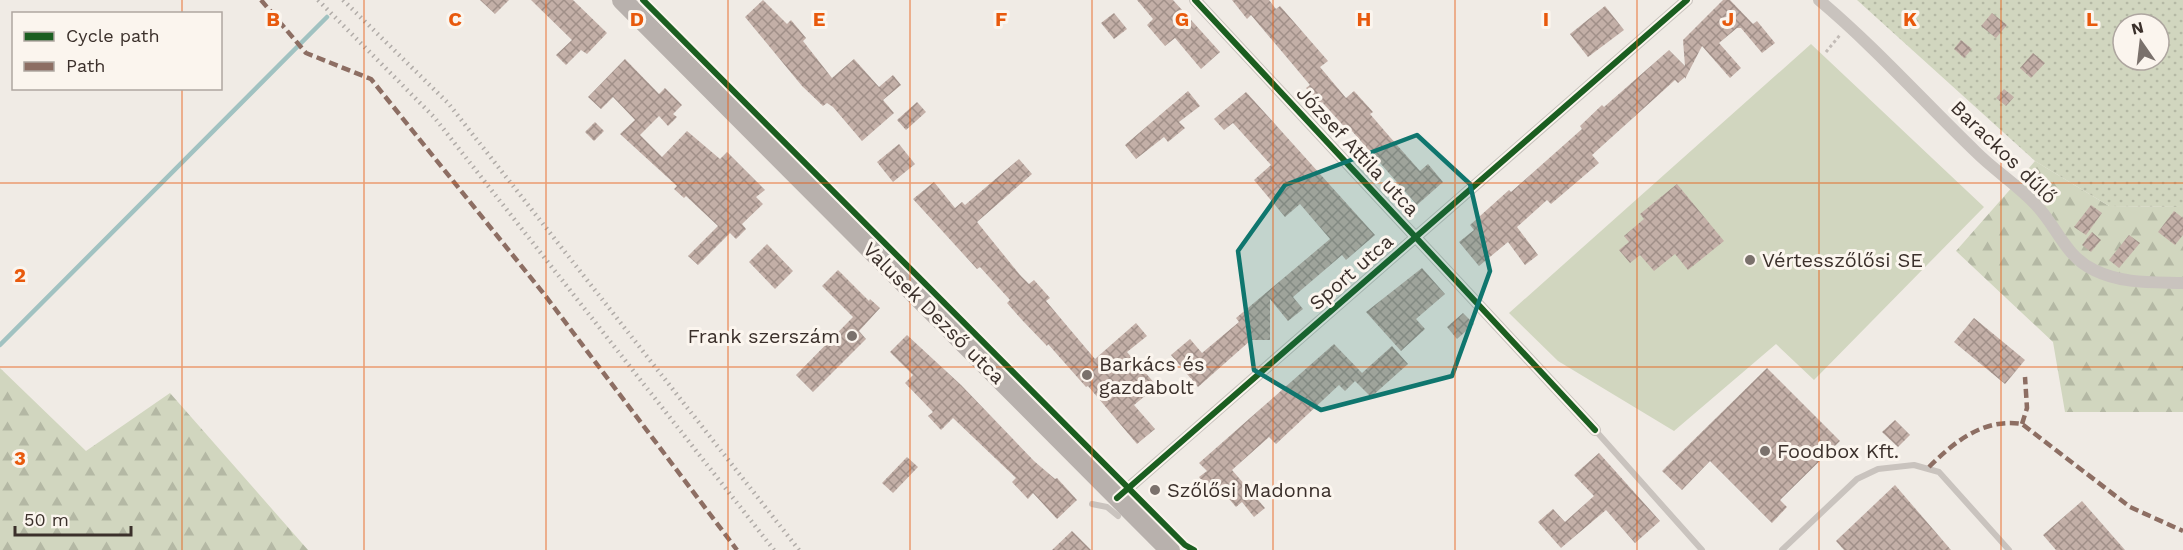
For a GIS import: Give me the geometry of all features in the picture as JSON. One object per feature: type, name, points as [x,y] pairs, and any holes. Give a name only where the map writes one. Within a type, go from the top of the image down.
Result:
[{"type":"main road","name":"Valusek Dezső utca","points":[[622,0],[1118,507],[1170,550]]},
{"type":"street","name":"József Attila utca","points":[[1195,0],[1595,430]]},
{"type":"street","name":"Sport utca","points":[[1118,507],[1416,237],[1687,0]]},
{"type":"street","name":"Barackos dűlő","points":[[1819,0],[1896,69],[1978,155],[2038,207],[2074,257],[2093,270],[2115,277],[2136,282],[2183,283]]},
{"type":"lane","points":[[1595,430],[1702,550]]},
{"type":"lane","points":[[1782,550],[1857,479],[1878,469],[1914,465],[1939,472],[2008,550]]},
{"type":"lane","points":[[1092,504],[1118,507]]},
{"type":"path","points":[[1826,52],[1848,24]]},
{"type":"highlighted area","points":[[1417,135],[1470,184],[1490,271],[1452,376],[1321,410],[1254,370],[1238,251],[1285,185]]},
{"type":"green space","points":[[1857,0],[2183,0],[2183,207],[2109,206],[2035,161]]},
{"type":"green space","name":"Vértesszőlősi SE","points":[[1811,44],[1984,207],[1814,380],[1776,344],[1674,431],[1558,361],[1509,313]]},
{"type":"green space","points":[[2035,161],[2109,206],[2183,207],[2183,412],[2065,412],[2053,342],[1956,251]]},
{"type":"green space","points":[[0,368],[86,451],[170,393],[308,550],[0,550]]},
{"type":"building","points":[[480,0],[509,0],[495,14]]},
{"type":"building","points":[[531,0],[573,0],[607,33],[587,54],[581,50],[566,65],[556,55],[572,40]]},
{"type":"building","points":[[763,0],[787,24],[791,20],[806,38],[803,41],[832,78],[854,59],[879,87],[893,75],[901,85],[883,100],[894,113],[862,141],[833,107],[827,103],[823,106],[802,86],[745,17]]},
{"type":"building","points":[[1137,0],[1173,0],[1220,52],[1201,69],[1175,38],[1165,46],[1147,25],[1153,19]]},
{"type":"building","points":[[1232,0],[1269,0],[1276,9],[1280,6],[1328,61],[1320,67],[1346,98],[1354,91],[1373,112],[1370,114],[1420,171],[1428,164],[1443,182],[1417,205],[1352,131],[1350,133],[1322,102],[1320,104],[1306,88],[1310,85],[1251,15],[1247,19]]},
{"type":"building","points":[[1723,0],[1730,0],[1753,24],[1757,21],[1775,43],[1762,53],[1741,28],[1737,28],[1719,43],[1741,68],[1730,78],[1702,46],[1685,79],[1685,77],[1678,83],[1675,80],[1592,155],[1599,163],[1551,204],[1547,200],[1517,227],[1538,255],[1525,265],[1508,242],[1479,266],[1459,242],[1474,230],[1470,225],[1582,129],[1580,126],[1602,105],[1604,107],[1669,50],[1685,66],[1683,40]]},
{"type":"building","points":[[1605,6],[1624,30],[1588,57],[1570,34]]},
{"type":"building","points":[[1114,13],[1127,29],[1114,39],[1101,23]]},
{"type":"building","points":[[1992,13],[2007,25],[1996,38],[1981,26]]},
{"type":"building","points":[[1961,40],[1972,49],[1964,58],[1954,49]]},
{"type":"building","points":[[2033,53],[2045,63],[2031,78],[2020,68]]},
{"type":"building","points":[[625,59],[659,94],[665,88],[682,105],[673,114],[677,117],[668,126],[659,116],[640,135],[662,157],[687,131],[720,159],[727,152],[765,190],[756,197],[763,204],[742,224],[746,229],[736,239],[730,233],[698,265],[688,256],[718,226],[686,196],[684,198],[674,189],[677,186],[620,134],[635,120],[613,97],[601,109],[588,97]]},
{"type":"building","points":[[2004,89],[2014,97],[2006,106],[1996,98]]},
{"type":"building","points":[[1188,91],[1200,106],[1179,122],[1185,128],[1168,142],[1164,137],[1136,159],[1125,145]]},
{"type":"building","points":[[1246,92],[1375,235],[1346,260],[1342,255],[1293,297],[1303,309],[1288,321],[1270,299],[1270,340],[1251,340],[1198,387],[1171,355],[1190,339],[1202,353],[1239,322],[1236,318],[1330,239],[1300,204],[1285,217],[1254,180],[1271,165],[1233,123],[1224,130],[1214,119]]},
{"type":"building","points":[[917,102],[926,112],[906,130],[897,120]]},
{"type":"building","points":[[595,122],[604,131],[594,141],[585,132]]},
{"type":"building","points":[[899,144],[915,164],[893,182],[877,162]]},
{"type":"building","points":[[1019,159],[1032,174],[977,222],[1020,275],[1029,284],[1034,280],[1050,298],[1046,301],[1095,359],[1136,323],[1147,336],[1127,352],[1157,386],[1134,405],[1155,429],[1137,444],[1088,386],[1086,387],[1007,303],[1010,300],[980,267],[977,269],[913,199],[934,182],[955,208],[962,202],[965,205]]},
{"type":"building","points":[[2034,168],[2043,176],[2032,188],[2023,181]]},
{"type":"building","points":[[1677,184],[1724,241],[1688,270],[1675,254],[1654,271],[1640,255],[1630,263],[1619,250],[1629,242],[1624,236],[1644,219],[1640,214]]},
{"type":"building","points":[[2091,205],[2102,213],[2086,235],[2074,227]]},
{"type":"building","points":[[2174,211],[2183,218],[2183,235],[2175,245],[2158,232]]},
{"type":"building","points":[[2092,232],[2101,240],[2091,252],[2082,245]]},
{"type":"building","points":[[2129,235],[2140,243],[2119,268],[2109,260]]},
{"type":"building","points":[[767,244],[793,271],[775,289],[749,262]]},
{"type":"building","points":[[1422,268],[1445,294],[1416,319],[1425,329],[1401,351],[1366,312]]},
{"type":"building","points":[[838,270],[869,301],[870,299],[880,308],[859,331],[866,339],[813,392],[796,375],[853,317],[822,286]]},
{"type":"building","points":[[1463,313],[1474,324],[1457,339],[1447,327]]},
{"type":"building","points":[[1974,318],[2025,360],[2005,384],[1954,342]]},
{"type":"building","points":[[907,335],[961,385],[1034,461],[1055,479],[1057,478],[1077,500],[1057,519],[1033,493],[1028,499],[1012,482],[1016,478],[953,418],[941,430],[928,416],[933,412],[905,383],[913,375],[890,352]]},
{"type":"building","points":[[1334,344],[1362,373],[1392,346],[1408,364],[1371,397],[1355,381],[1345,391],[1339,385],[1276,444],[1269,437],[1232,470],[1265,508],[1254,517],[1242,502],[1236,507],[1217,485],[1210,490],[1199,477],[1207,471],[1199,463]]},
{"type":"building","name":"Foodbox Kft.","points":[[1767,368],[1840,441],[1780,500],[1787,507],[1772,523],[1710,461],[1682,490],[1662,471]]},
{"type":"building","points":[[1895,420],[1910,435],[1898,447],[1882,432]]},
{"type":"building","points":[[1599,453],[1660,521],[1635,543],[1606,510],[1561,548],[1538,522],[1553,509],[1565,522],[1594,496],[1574,475]]},
{"type":"building","points":[[907,457],[918,467],[893,493],[882,483]]},
{"type":"building","points":[[1895,485],[1951,550],[1844,550],[1836,541]]},
{"type":"building","points":[[2082,501],[2125,550],[2056,550],[2043,535]]},
{"type":"building","points":[[1072,531],[1091,550],[1052,550]]},
{"type":"waterway","points":[[0,345],[327,17]]},
{"type":"railway","points":[[318,0],[434,117],[774,550]]},
{"type":"railway","points":[[343,0],[448,103],[799,550]]},
{"type":"marked path","points":[[261,0],[306,53],[371,79],[544,294],[737,550]]},
{"type":"marked path","points":[[2022,424],[2027,408],[2025,377]]},
{"type":"marked path","points":[[1929,467],[1960,440],[1983,428],[2008,423],[2022,424],[2130,507],[2183,531]]},
{"type":"cycle path","points":[[643,0],[1185,545],[1194,550]]},
{"type":"cycle path","points":[[1195,0],[1595,430]]},
{"type":"cycle path","points":[[1117,498],[1687,0]]},
{"type":"place","name":"Vértesszőlősi SE","points":[[1750,260]]},
{"type":"place","name":"Frank szerszám","points":[[852,336]]},
{"type":"place","name":"Barkács és gazdabolt","points":[[1087,375]]},
{"type":"place","name":"Foodbox Kft.","points":[[1765,451]]},
{"type":"place","name":"Szőlősi Madonna","points":[[1155,490]]}]
